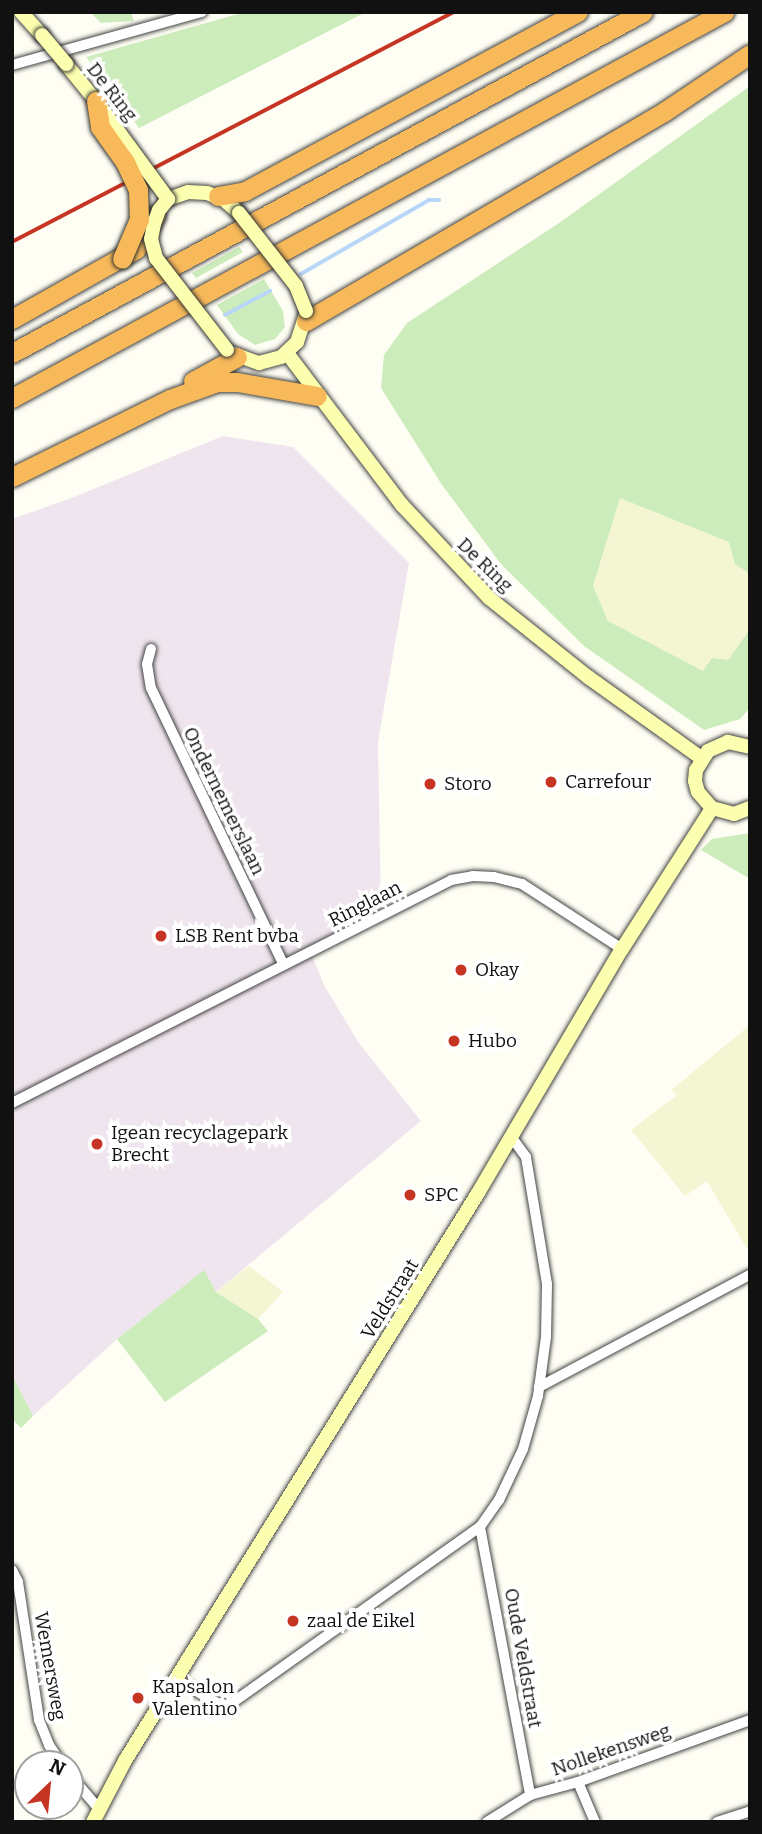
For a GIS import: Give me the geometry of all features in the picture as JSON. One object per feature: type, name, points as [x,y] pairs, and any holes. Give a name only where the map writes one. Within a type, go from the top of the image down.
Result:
[{"type":"highway","points":[[218,196],[245,191],[578,12]]},
{"type":"highway","points":[[12,353],[643,12]]},
{"type":"highway","points":[[12,398],[724,12]]},
{"type":"highway","points":[[306,316],[665,111],[750,54]]},
{"type":"highway","points":[[96,102],[100,127],[125,162],[138,190],[138,219],[122,259]]},
{"type":"highway","points":[[12,319],[136,249],[156,215]]},
{"type":"highway","points":[[170,399],[232,354]]},
{"type":"highway","points":[[12,477],[170,399],[227,381],[317,396]]},
{"type":"main road","name":"De Ring","points":[[21,12],[66,64],[168,198]]},
{"type":"main road","points":[[195,191],[218,196],[239,213],[300,293],[306,316],[297,342],[287,354],[259,363],[232,354],[156,257],[151,239],[156,215],[168,198],[195,191]]},
{"type":"main road","name":"De Ring","points":[[287,354],[402,505],[489,598],[588,677],[701,758]]},
{"type":"main road","points":[[750,747],[728,742],[717,745],[701,758],[695,781],[698,792],[712,808],[734,814],[750,808]]},
{"type":"main road","name":"Veldstraat","points":[[96,1816],[176,1679],[512,1138],[622,949],[712,808]]},
{"type":"street","points":[[12,65],[202,12]]},
{"type":"street","name":"Ondernemerslaan","points":[[151,649],[148,664],[151,688],[284,965]]},
{"type":"street","name":"Ringlaan","points":[[12,1103],[451,880],[472,876],[494,877],[522,884],[622,949]]},
{"type":"street","points":[[176,1679],[215,1702],[226,1705],[232,1703],[480,1527],[499,1500],[515,1468],[539,1387],[546,1337],[547,1284],[526,1157],[512,1138]]},
{"type":"street","points":[[539,1387],[750,1275]]},
{"type":"street","name":"Oude Veldstraat","points":[[480,1527],[530,1795]]},
{"type":"street","name":"Wemersweg","points":[[12,1570],[18,1582],[39,1720],[52,1750]]},
{"type":"street","name":"Nollekensweg","points":[[488,1822],[530,1795],[578,1782],[750,1720]]},
{"type":"street","points":[[578,1782],[594,1822]]},
{"type":"street","points":[[84,1798],[96,1816]]},
{"type":"street","points":[[717,1822],[750,1811]]},
{"type":"shaded area","points":[[223,436],[293,447],[409,563],[378,742],[381,913],[310,951],[324,985],[359,1043],[421,1121],[216,1292],[204,1271],[117,1339],[33,1416],[12,1375],[12,519],[74,497]]},
{"type":"green space","points":[[90,12],[131,12],[134,21],[101,23]]},
{"type":"green space","points":[[245,12],[366,12],[139,128],[86,57]]},
{"type":"green space","points":[[750,86],[750,574],[735,564],[729,542],[620,498],[593,586],[608,621],[703,671],[712,658],[728,660],[750,629],[750,708],[740,719],[704,730],[584,646],[501,564],[442,485],[381,388],[384,355],[407,323],[559,223]]},
{"type":"green space","points":[[239,247],[243,252],[196,278],[192,273]]},
{"type":"green space","points":[[264,279],[283,311],[285,327],[275,339],[255,345],[238,334],[217,305]]},
{"type":"green space","points":[[620,498],[730,542],[735,564],[750,574],[750,629],[728,660],[703,672],[608,621],[593,586]]},
{"type":"green space","points":[[750,833],[750,879],[701,850],[712,839]]},
{"type":"green space","points":[[750,1025],[750,1254],[707,1181],[685,1196],[631,1130],[677,1095],[671,1090]]},
{"type":"green space","points":[[249,1266],[283,1292],[258,1319],[216,1292]]},
{"type":"green space","points":[[204,1270],[216,1292],[258,1319],[268,1331],[165,1402],[117,1339]]},
{"type":"green space","points":[[12,1375],[33,1416],[21,1428],[12,1419]]},
{"type":"waterway","points":[[301,274],[429,200],[439,200]]},
{"type":"waterway","points":[[225,315],[270,291]]},
{"type":"railway","points":[[12,242],[454,12]]},
{"type":"place","name":"Carrefour","points":[[551,782]]},
{"type":"place","name":"Storo","points":[[430,784]]},
{"type":"place","name":"LSB Rent bvba","points":[[161,936]]},
{"type":"place","name":"Okay","points":[[461,970]]},
{"type":"place","name":"Hubo","points":[[454,1041]]},
{"type":"place","name":"Igean recyclagepark Brecht","points":[[97,1144]]},
{"type":"place","name":"SPC","points":[[410,1195]]},
{"type":"place","name":"zaal de Eikel","points":[[293,1621]]},
{"type":"place","name":"Kapsalon Valentino","points":[[138,1698]]}]
